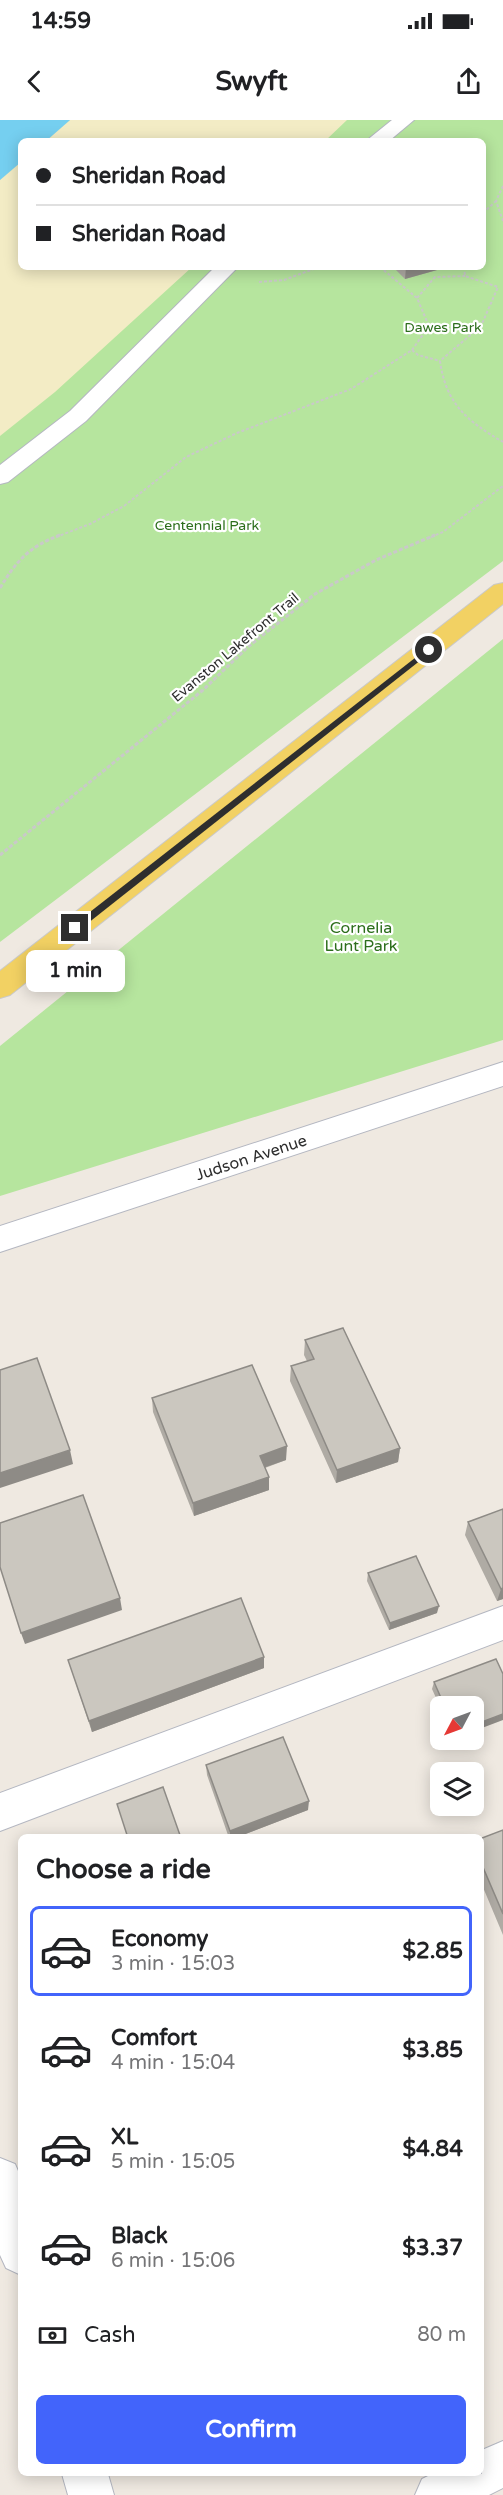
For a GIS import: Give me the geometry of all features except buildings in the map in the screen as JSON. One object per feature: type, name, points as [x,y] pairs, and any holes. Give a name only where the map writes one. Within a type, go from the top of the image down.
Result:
[{"type":"main road","points":[[0,987],[503,591]]},
{"type":"street","points":[[380,138],[404,120]]},
{"type":"street","points":[[0,477],[78,416],[223,270]]},
{"type":"street","name":"Judson Avenue","points":[[0,1239],[503,1074]]},
{"type":"street","points":[[0,1812],[503,1623]]},
{"type":"street","points":[[0,2179],[18,2242]]},
{"type":"street","points":[[484,2473],[503,2464]]},
{"type":"street","points":[[86,2476],[91,2495]]},
{"type":"street","points":[[438,2495],[478,2476]]},
{"type":"path","points":[[486,210],[496,201],[503,186]]},
{"type":"path","points":[[496,201],[503,221]]},
{"type":"path","points":[[227,270],[259,282],[284,280],[311,270]]},
{"type":"path","points":[[0,588],[15,563],[39,543],[90,524],[124,506],[186,457],[237,434],[351,389],[412,350],[429,326],[417,298],[384,270]]},
{"type":"path","points":[[464,270],[465,276]]},
{"type":"path","points":[[417,298],[435,278],[465,276],[498,287],[481,326],[440,361]]},
{"type":"path","points":[[412,350],[418,356],[440,361]]},
{"type":"path","points":[[440,361],[442,381],[455,407],[485,432],[503,442]]},
{"type":"path","name":"Evanston Lakefront Trail","points":[[0,855],[203,690],[249,646],[315,594],[376,560],[443,532],[503,486]]},
{"type":"green space","name":"Centennial Park","points":[[70,120],[503,120],[503,561],[0,942],[0,180],[18,165],[18,270],[486,270],[486,138],[49,138]]},
{"type":"green space","name":"Cornelia Lunt Park","points":[[503,639],[503,1040],[0,1196],[0,1046]]},
{"type":"sand","points":[[70,120],[347,120],[328,138],[49,138]]},
{"type":"sand","points":[[18,165],[18,270],[189,270],[55,392],[0,436],[0,180]]},
{"type":"water","points":[[0,120],[70,120],[49,138],[18,138],[18,165],[0,180]]},
{"type":"route","points":[[75,928],[429,650]]},
{"type":"park label","name":"Dawes Park","points":[[443,327]]}]
